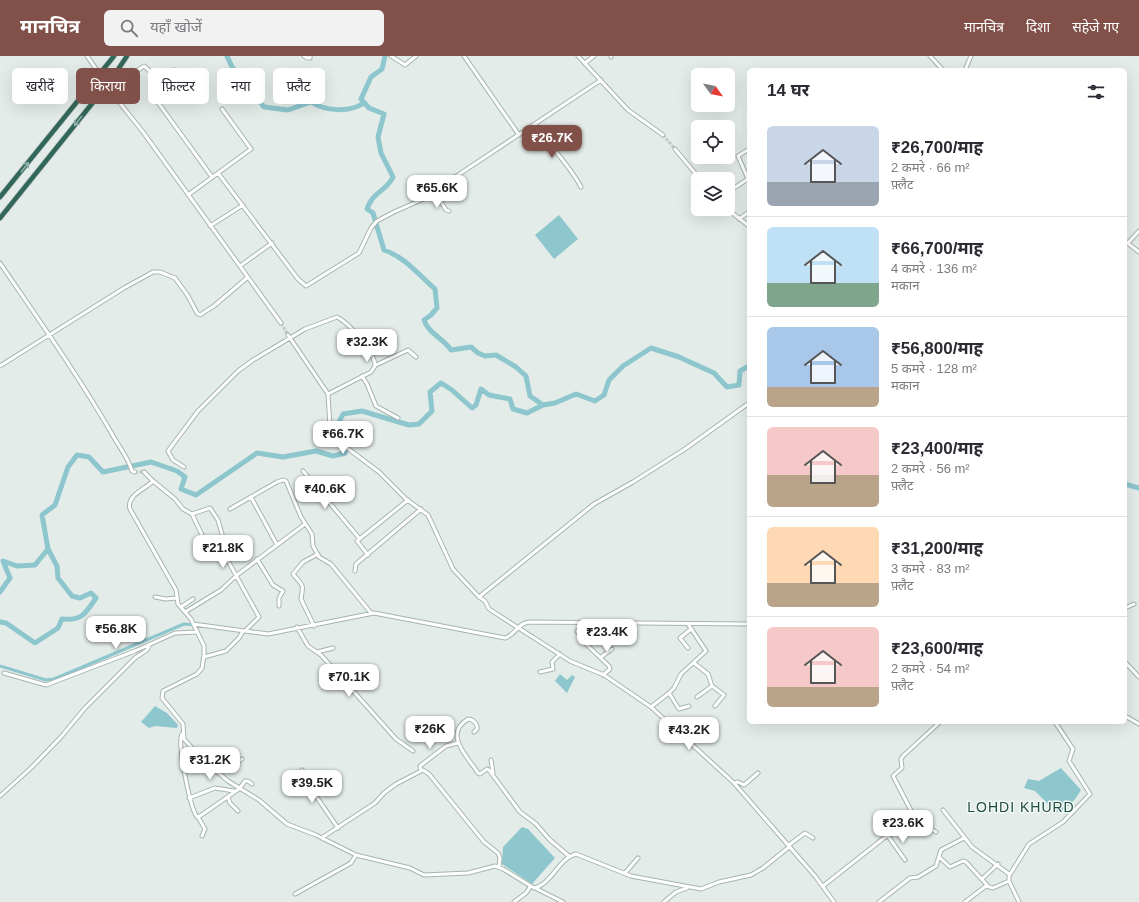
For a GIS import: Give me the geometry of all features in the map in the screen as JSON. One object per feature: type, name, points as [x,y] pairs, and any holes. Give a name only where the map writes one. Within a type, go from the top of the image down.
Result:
[{"type":"highway","points":[[0,197],[114,56]]},
{"type":"highway","points":[[118,68],[127,56]]},
{"type":"highway","points":[[0,218],[91,104]]},
{"type":"street","points":[[87,56],[95,68]]},
{"type":"street","points":[[304,56],[306,58],[310,56]]},
{"type":"street","points":[[391,56],[405,65],[416,56]]},
{"type":"street","points":[[464,56],[519,134]]},
{"type":"street","points":[[578,56],[628,110],[663,135]]},
{"type":"street","points":[[585,63],[594,56]]},
{"type":"street","points":[[930,56],[941,68]]},
{"type":"street","points":[[966,68],[971,56]]},
{"type":"street","points":[[140,69],[144,66],[148,69]]},
{"type":"street","points":[[218,173],[298,279],[306,286],[359,253],[377,221],[435,192],[601,80]]},
{"type":"street","points":[[121,104],[281,323]]},
{"type":"street","points":[[160,104],[212,177]]},
{"type":"street","points":[[188,195],[251,148],[222,109]]},
{"type":"street","points":[[535,124],[576,176],[581,187]]},
{"type":"street","points":[[674,149],[694,172]]},
{"type":"street","points":[[747,150],[738,156],[747,177]]},
{"type":"street","points":[[735,187],[747,180]]},
{"type":"street","points":[[435,192],[446,210],[449,211]]},
{"type":"street","points":[[210,226],[243,205]]},
{"type":"street","points":[[739,219],[747,213]]},
{"type":"street","points":[[735,216],[747,225]]},
{"type":"street","points":[[1127,241],[1139,231]]},
{"type":"street","points":[[240,266],[272,243]]},
{"type":"street","points":[[1127,243],[1139,252]]},
{"type":"street","points":[[0,263],[49,335],[130,462],[133,471]]},
{"type":"street","points":[[0,366],[153,272],[160,272],[175,278],[188,296],[197,313],[200,315],[214,306],[248,277]]},
{"type":"street","points":[[184,467],[173,460],[168,451],[198,412],[238,371],[289,336],[337,317],[360,339],[373,358],[375,365]]},
{"type":"street","points":[[289,336],[328,394],[330,427],[333,436],[339,443],[379,472],[408,500],[421,509],[430,519],[453,569],[479,598],[485,601],[492,611],[575,664],[603,675],[651,707],[734,783],[823,886],[834,902]]},
{"type":"street","points":[[328,394],[371,372],[375,365],[408,350],[416,357]]},
{"type":"street","points":[[362,376],[376,406],[398,418]]},
{"type":"street","points":[[479,598],[594,504],[633,482],[685,449],[747,404]]},
{"type":"street","points":[[303,471],[359,538]]},
{"type":"street","points":[[144,472],[175,499],[181,507],[192,514],[203,537]]},
{"type":"street","points":[[230,509],[284,480],[290,489],[304,524],[312,534],[312,543],[320,558],[331,564],[371,613]]},
{"type":"street","points":[[153,481],[134,496],[129,506],[141,532],[176,590],[176,598],[194,625],[196,632],[204,646],[202,668],[197,674],[165,690],[162,693],[162,698],[183,724],[180,745],[189,798],[205,829],[202,836]]},
{"type":"street","points":[[251,497],[277,545]]},
{"type":"street","points":[[368,555],[357,542],[359,538],[408,500]]},
{"type":"street","points":[[192,514],[209,508],[212,510],[222,534],[222,547],[235,576],[259,617],[226,651],[204,657]]},
{"type":"street","points":[[355,571],[356,564],[421,509]]},
{"type":"street","points":[[185,612],[221,590],[235,576],[304,524]]},
{"type":"street","points":[[314,626],[301,599],[304,590],[303,586],[292,574],[303,562],[318,554]]},
{"type":"street","points":[[257,559],[273,585],[283,591],[279,598],[279,606]]},
{"type":"street","points":[[155,597],[166,599],[176,598]]},
{"type":"street","points":[[181,607],[193,598]]},
{"type":"street","points":[[1127,607],[1134,604]]},
{"type":"street","points":[[194,625],[268,634],[314,626],[371,613],[505,638],[529,622],[689,627],[747,624]]},
{"type":"street","points":[[688,648],[680,638],[689,627]]},
{"type":"street","points":[[651,707],[669,694],[681,674],[706,650],[689,627]]},
{"type":"street","points":[[298,629],[308,646],[321,655],[396,739],[413,751]]},
{"type":"street","points":[[576,631],[585,643],[601,657],[610,668],[603,675]]},
{"type":"street","points":[[4,673],[42,684],[53,683],[179,632],[196,632]]},
{"type":"street","points":[[0,796],[61,737],[101,691],[135,658],[147,650],[150,644]]},
{"type":"street","points":[[316,652],[333,648]]},
{"type":"street","points":[[601,657],[612,649]]},
{"type":"street","points":[[540,672],[553,669],[552,662],[560,654]]},
{"type":"street","points":[[694,663],[708,674],[712,686],[724,695],[715,706]]},
{"type":"street","points":[[1127,664],[1139,677]]},
{"type":"street","points":[[697,696],[712,686]]},
{"type":"street","points":[[669,694],[679,709],[689,706]]},
{"type":"street","points":[[1127,717],[1139,724]]},
{"type":"street","points":[[474,732],[478,728],[476,723],[469,719],[466,720],[456,732],[458,743],[478,773],[480,774],[488,769],[520,812],[536,824],[550,840],[570,857]]},
{"type":"street","points":[[936,832],[917,820],[893,776],[902,768],[901,759],[903,756],[938,724]]},
{"type":"street","points":[[1019,902],[1009,881],[1010,874],[1029,844],[1063,822],[1089,796],[1088,791],[1069,759],[1073,749],[1055,724]]},
{"type":"street","points":[[182,734],[186,742],[218,773],[239,789],[259,800],[288,824],[323,839],[355,856],[410,868],[431,876],[468,873],[495,866],[518,877],[530,887],[563,902]]},
{"type":"street","points":[[421,771],[420,766],[432,759],[444,748],[458,743]]},
{"type":"street","points":[[218,773],[225,766],[233,765],[242,758]]},
{"type":"street","points":[[491,760],[493,774]]},
{"type":"street","points":[[302,770],[307,778],[306,783],[338,828]]},
{"type":"street","points":[[323,839],[323,836],[338,828],[375,803],[384,793],[396,784],[421,771],[425,771],[481,839],[498,853],[500,860],[499,867]]},
{"type":"street","points":[[734,783],[738,782],[744,785],[758,773]]},
{"type":"street","points":[[198,817],[239,789],[247,781],[252,784]]},
{"type":"street","points":[[189,798],[215,788],[234,791]]},
{"type":"street","points":[[228,797],[230,803],[238,811]]},
{"type":"street","points":[[943,810],[975,850],[998,864],[1010,874]]},
{"type":"street","points":[[823,886],[888,836],[917,820]]},
{"type":"street","points":[[535,888],[574,854],[625,874],[689,888],[704,889],[718,882],[751,875],[763,868],[805,833],[813,838]]},
{"type":"street","points":[[888,836],[905,860]]},
{"type":"street","points":[[879,902],[910,878],[918,877],[936,866],[942,849],[964,838]]},
{"type":"street","points":[[295,894],[351,863],[355,856]]},
{"type":"street","points":[[939,857],[951,867],[963,861],[966,862],[987,885],[993,888],[1009,881]]},
{"type":"street","points":[[625,874],[638,858]]},
{"type":"street","points":[[982,879],[998,864]]},
{"type":"street","points":[[964,902],[987,885]]},
{"type":"street","points":[[514,902],[526,893],[530,887]]},
{"type":"street","points":[[664,902],[676,892],[689,888]]},
{"type":"water","points":[[559,215],[578,239],[554,259],[535,235]]},
{"type":"water","points":[[560,674],[567,680],[572,675],[575,677],[567,693],[555,681]]},
{"type":"water","points":[[155,706],[167,713],[178,725],[177,728],[155,726],[149,728],[141,722]]},
{"type":"water","points":[[1061,768],[1081,790],[1068,807],[1056,812],[1035,791],[1024,788],[1028,779],[1039,781]]},
{"type":"water","points":[[522,827],[528,829],[555,858],[532,884],[502,864],[503,847]]},
{"type":"waterway","points":[[227,56],[232,67],[264,107],[288,110],[311,102],[323,107],[337,110],[351,108],[364,103]]},
{"type":"waterway","points":[[385,56],[382,69],[371,77],[361,99],[369,108],[384,114],[378,137],[381,153],[393,177],[387,186],[376,195],[367,209],[373,213],[384,250],[399,257],[435,289],[437,308],[424,320],[432,332],[451,350],[471,347],[478,353],[485,356],[496,355],[516,367],[526,376],[530,396],[543,405]]},
{"type":"waterway","points":[[0,592],[10,578],[3,561],[17,566],[35,565],[48,549],[42,515],[55,505],[68,467],[77,455],[89,457],[103,472],[151,462],[177,471],[185,477],[181,489],[196,495],[257,453],[283,457],[316,451],[333,456],[345,453],[350,441],[339,422],[343,414],[362,411],[409,425],[419,424],[432,411],[430,392],[441,383],[452,390],[472,408],[476,405],[481,389],[489,395],[510,399],[513,409],[527,413],[543,405],[555,403],[576,394],[595,401],[604,395],[609,380],[623,366],[651,348],[679,357],[714,373],[727,387],[739,385],[740,371],[747,367]]},
{"type":"waterway","points":[[1127,485],[1139,488]]},
{"type":"waterway","points":[[0,622],[6,623],[35,643],[58,628],[62,619],[74,619],[82,615],[96,598],[91,593],[80,598],[72,596],[58,578],[57,566],[48,549]]},
{"type":"waterway","points":[[0,666],[46,680],[54,679],[184,624],[195,625]]},
{"type":"tunnel","points":[[663,135],[675,149]]},
{"type":"tunnel","points":[[281,323],[288,335]]},
{"type":"tunnel","points":[[135,472],[144,472]]},
{"type":"district","name":"LOHDI KHURD","points":[[1021,807]]}]
